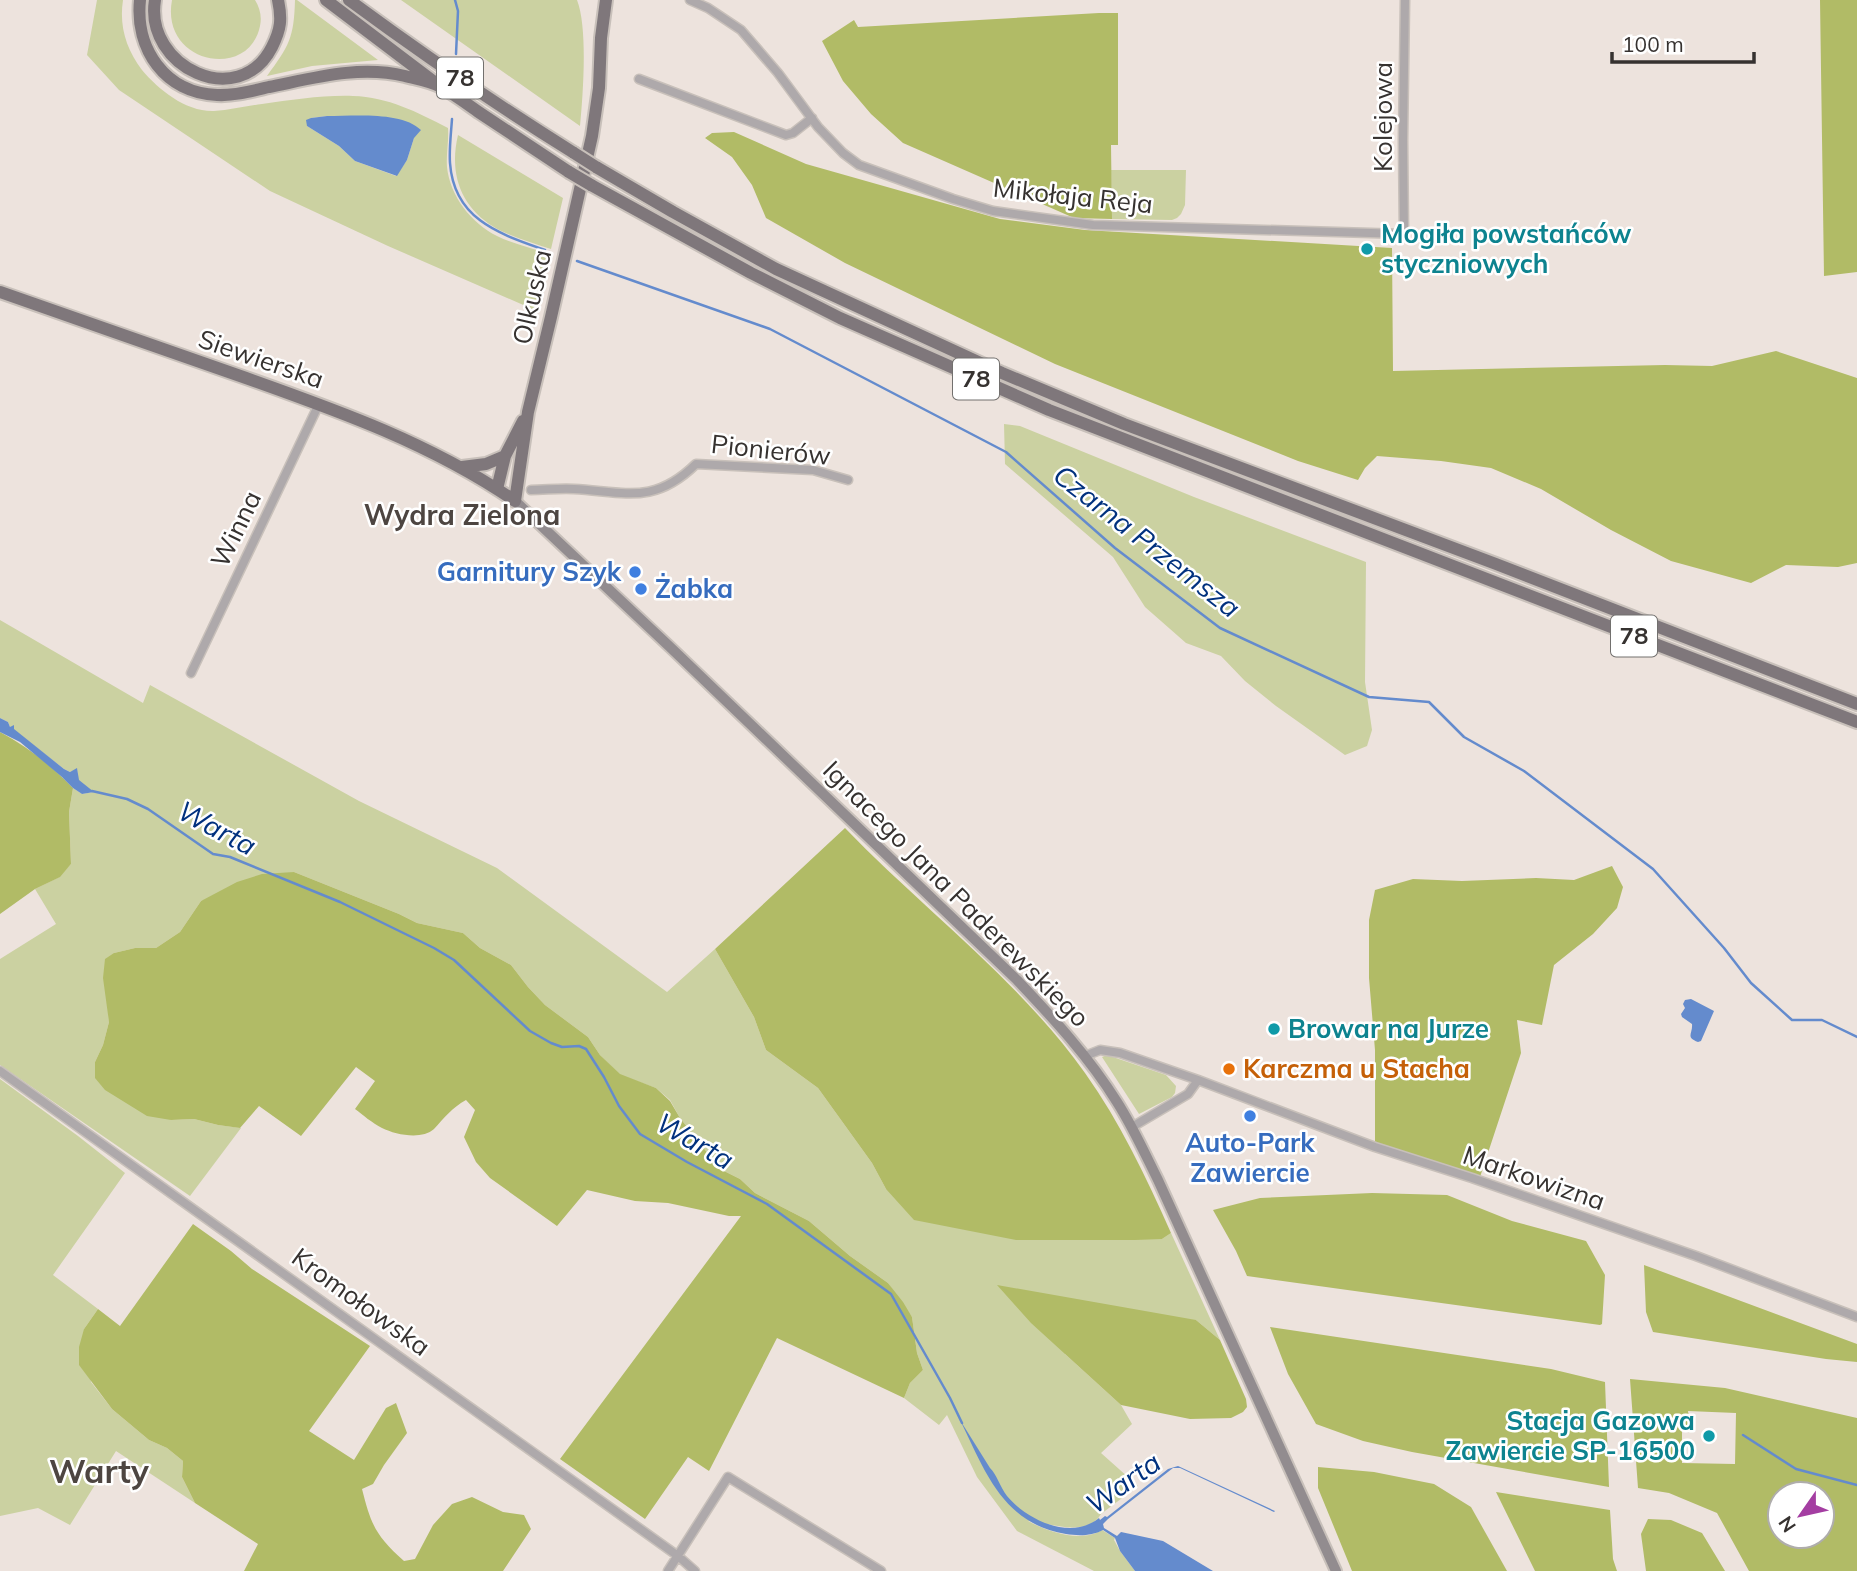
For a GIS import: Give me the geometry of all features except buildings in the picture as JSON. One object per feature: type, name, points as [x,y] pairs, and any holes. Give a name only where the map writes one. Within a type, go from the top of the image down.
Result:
[{"type":"main road","points":[[140,0],[139,24],[153,60],[171,78],[193,91],[231,95],[359,71],[383,72],[439,85]]},
{"type":"main road","points":[[155,0],[157,29],[175,60],[195,73],[218,78],[239,76],[250,71],[270,52],[281,21],[278,0]]},
{"type":"main road","name":"78","points":[[326,0],[439,85],[569,172],[585,188],[840,318],[1049,410],[1857,722]]},
{"type":"main road","name":"78","points":[[349,0],[472,86],[596,167],[776,269],[991,368],[1113,420],[1857,704]]},
{"type":"main road","points":[[595,0],[601,38]]},
{"type":"main road","points":[[601,38],[606,0]]},
{"type":"main road","name":"Olkuska","points":[[514,501],[528,412],[585,188],[598,88],[601,38]]},
{"type":"main road","name":"Siewierska","points":[[0,292],[319,404],[401,437],[461,467],[497,489]]},
{"type":"main road","name":"Olkuska","points":[[497,489],[505,456],[528,412]]},
{"type":"main road","points":[[461,467],[486,464],[505,456]]},
{"type":"main road","name":"Ignacego Jana Paderewskiego","points":[[497,489],[514,501],[676,653],[967,930],[1025,988],[1085,1056],[1132,1127],[1158,1180],[1336,1571]]},
{"type":"street","name":"Mikołaja Reja","points":[[690,0],[708,8],[741,30],[843,153],[859,165],[953,199],[993,211],[1093,225],[1404,234]]},
{"type":"street","name":"Kolejowa","points":[[1404,234],[1405,0]]},
{"type":"street","points":[[639,79],[786,135],[793,133],[812,118]]},
{"type":"street","name":"Winna","points":[[191,673],[319,404]]},
{"type":"street","name":"Pionierów","points":[[531,490],[575,489],[625,495],[642,493],[667,486],[684,476],[696,464],[813,470],[848,480]]},
{"type":"street","name":"Markowizna","points":[[1085,1056],[1107,1049],[1120,1052],[1376,1147],[1696,1256],[1857,1317]]},
{"type":"street","name":"Kromołowska","points":[[0,1070],[678,1556],[695,1571]]},
{"type":"street","points":[[1132,1127],[1188,1094],[1198,1080]]},
{"type":"street","points":[[668,1571],[728,1477],[881,1571]]},
{"type":"green space","points":[[97,0],[123,0],[123,28],[136,62],[165,92],[193,108],[214,111],[319,97],[366,97],[402,106],[448,128],[449,178],[463,208],[479,224],[497,236],[549,254],[537,311],[270,191],[119,90],[87,55]],"holes":[[[311,118],[391,118],[414,138],[407,160],[396,176],[355,161],[339,146],[307,126]]]},
{"type":"green space","points":[[172,0],[255,0],[260,13],[260,26],[253,43],[240,54],[224,59],[207,58],[192,51],[179,39],[172,22]]},
{"type":"green space","points":[[295,0],[378,60],[312,66],[267,76],[289,41]]},
{"type":"green space","points":[[401,0],[577,0],[584,44],[580,126]]},
{"type":"green space","points":[[1820,0],[1857,0],[1857,272],[1824,276]]},
{"type":"green space","points":[[1118,13],[1118,145],[1111,145],[1112,219],[1074,218],[903,143],[871,114],[843,81],[822,41],[854,20],[858,27]]},
{"type":"green space","points":[[734,132],[806,164],[1000,219],[1085,230],[1392,248],[1393,371],[1712,366],[1776,351],[1857,378],[1857,563],[1838,567],[1786,565],[1751,583],[1671,561],[1541,489],[1491,468],[1377,456],[1358,480],[1298,461],[1055,364],[845,263],[766,218],[752,185],[732,157],[705,138],[712,133]]},
{"type":"green space","points":[[458,135],[563,198],[551,249],[501,231],[482,219],[473,209],[465,199],[456,175]]},
{"type":"green space","points":[[1111,170],[1186,170],[1185,205],[1181,214],[1172,220],[1112,219]]},
{"type":"green space","points":[[1004,424],[1020,426],[1194,497],[1366,562],[1365,682],[1372,730],[1367,746],[1345,755],[1276,706],[1245,681],[1221,656],[1186,643],[1145,607],[1113,557],[1005,464]]},
{"type":"green space","points":[[0,620],[143,703],[150,685],[359,801],[497,868],[667,992],[715,949],[754,1017],[766,1050],[818,1088],[872,1163],[886,1189],[1162,1239],[1171,1233],[1220,1340],[1196,1320],[1065,1354],[1121,1405],[1132,1424],[1101,1453],[1138,1486],[1087,1526],[1068,1527],[1028,1521],[1045,1529],[1075,1536],[1094,1534],[1102,1530],[1115,1538],[1120,1551],[1135,1571],[1094,1571],[1017,1531],[977,1477],[947,1415],[939,1425],[904,1398],[910,1383],[923,1370],[917,1353],[912,1317],[888,1283],[850,1256],[809,1221],[755,1193],[740,1179],[720,1169],[680,1118],[670,1100],[656,1088],[620,1075],[600,1055],[588,1037],[545,1005],[511,965],[480,948],[463,933],[417,923],[294,872],[201,901],[180,932],[156,948],[135,948],[114,953],[108,1003],[109,1022],[95,1062],[171,1120],[194,1119],[241,1128],[190,1196],[0,1065],[0,959],[56,924],[35,889],[59,877],[71,864],[69,812],[73,788],[82,794],[93,792],[78,780],[77,769],[70,772],[64,769],[0,718]]},
{"type":"green space","points":[[0,732],[39,757],[73,788],[69,812],[71,864],[60,877],[35,889],[0,914]]},
{"type":"green space","points":[[845,828],[1001,976],[1059,1039],[1085,1073],[1121,1130],[1171,1233],[1162,1239],[1016,1240],[914,1220],[886,1189],[872,1163],[818,1088],[766,1050],[754,1017],[715,949]]},
{"type":"green space","points":[[1612,866],[1623,887],[1617,908],[1593,934],[1554,965],[1542,1025],[1517,1020],[1521,1053],[1480,1177],[1375,1147],[1375,1050],[1369,978],[1369,920],[1375,890],[1413,879],[1574,880]]},
{"type":"green space","points":[[294,872],[417,923],[463,933],[480,948],[511,965],[545,1005],[588,1037],[600,1055],[620,1074],[656,1088],[670,1101],[720,1169],[740,1179],[755,1193],[809,1221],[850,1256],[888,1283],[912,1317],[917,1353],[923,1370],[910,1383],[904,1398],[777,1338],[709,1471],[688,1457],[645,1519],[560,1459],[741,1216],[729,1216],[668,1203],[635,1201],[587,1190],[557,1226],[490,1178],[476,1162],[464,1137],[475,1110],[466,1100],[429,1132],[416,1135],[394,1133],[378,1126],[355,1109],[375,1081],[356,1067],[301,1136],[259,1106],[240,1128],[194,1119],[171,1120],[147,1116],[105,1090],[95,1078],[95,1062],[109,1022],[103,978],[105,959],[114,953],[135,948],[156,948],[180,932],[201,901],[237,882],[262,874]]},
{"type":"green space","points":[[1107,1055],[1166,1075],[1176,1086],[1175,1093],[1139,1114],[1102,1057]]},
{"type":"green space","points":[[0,1079],[125,1173],[53,1275],[98,1309],[84,1329],[91,1382],[112,1409],[149,1440],[167,1448],[183,1461],[182,1477],[195,1503],[116,1451],[70,1525],[38,1508],[0,1516]]},
{"type":"green space","points":[[1372,1193],[1447,1195],[1512,1221],[1586,1241],[1605,1275],[1602,1324],[1247,1276],[1213,1210],[1260,1198]]},
{"type":"green space","points":[[193,1224],[252,1269],[370,1346],[309,1431],[354,1460],[386,1408],[396,1403],[407,1433],[373,1484],[362,1489],[372,1521],[387,1544],[404,1561],[415,1559],[433,1525],[452,1504],[472,1497],[503,1512],[524,1515],[531,1529],[503,1571],[244,1571],[258,1544],[195,1503],[182,1477],[183,1461],[167,1448],[149,1440],[112,1409],[79,1365],[79,1347],[84,1329],[98,1309],[120,1326]]},
{"type":"green space","points":[[1644,1265],[1857,1344],[1857,1362],[1653,1332],[1646,1312]]},
{"type":"green space","points":[[997,1285],[1196,1320],[1220,1340],[1247,1407],[1231,1418],[1190,1419],[1121,1405],[1031,1323]]},
{"type":"green space","points":[[1270,1327],[1551,1369],[1605,1382],[1609,1487],[1412,1452],[1363,1441],[1316,1424],[1288,1374]]},
{"type":"green space","points":[[1630,1379],[1725,1388],[1857,1418],[1857,1571],[1749,1571],[1717,1513],[1669,1493],[1638,1488]],"holes":[[[1688,1411],[1736,1413],[1735,1464],[1682,1463],[1682,1428],[1690,1425]]]},
{"type":"green space","points":[[1318,1467],[1374,1472],[1434,1484],[1471,1507],[1507,1571],[1352,1571],[1318,1488]]},
{"type":"green space","points":[[1496,1492],[1610,1510],[1613,1559],[1617,1571],[1535,1571]]},
{"type":"green space","points":[[1648,1519],[1671,1520],[1702,1533],[1725,1571],[1646,1571],[1641,1534]]},
{"type":"water","points":[[327,116],[390,117],[413,124],[421,130],[414,138],[407,160],[397,176],[355,161],[339,146],[307,126],[306,120]]},
{"type":"water","points":[[0,718],[8,722],[10,727],[14,725],[14,729],[64,769],[70,772],[77,768],[79,780],[94,792],[82,794],[20,742],[0,732]]},
{"type":"water","points":[[1691,999],[1714,1011],[1701,1041],[1698,1042],[1691,1037],[1692,1024],[1681,1014],[1685,1008],[1685,1000]]},
{"type":"water","points":[[960,1420],[1007,1496],[1026,1513],[1050,1525],[1076,1528],[1107,1517],[1168,1469],[1178,1466],[1275,1511],[1180,1468],[1173,1468],[1108,1519],[1103,1524],[1104,1528],[1117,1536],[1121,1532],[1163,1541],[1213,1571],[1135,1571],[1120,1551],[1115,1538],[1103,1530],[1085,1535],[1066,1534],[1044,1528],[1011,1507],[988,1476]]},
{"type":"waterway","name":"Czarna Przemsza","points":[[455,0],[458,11],[456,54]]},
{"type":"waterway","name":"Czarna Przemsza","points":[[452,119],[450,163],[453,182],[460,198],[482,222],[512,238],[545,250]]},
{"type":"waterway","name":"Czarna Przemsza","points":[[577,261],[770,329],[1006,452],[1115,548],[1220,628],[1369,697],[1429,702],[1464,737],[1524,771],[1653,869],[1724,948],[1751,983],[1792,1020],[1822,1020],[1857,1037]]},
{"type":"waterway","name":"Warta","points":[[92,791],[127,799],[148,809],[213,854],[230,857],[340,902],[434,948],[454,960],[530,1031],[562,1047],[579,1046],[586,1049],[619,1106],[640,1134],[767,1204],[891,1294],[962,1423]]},
{"type":"waterway","points":[[1743,1435],[1796,1469],[1857,1485]]},
{"type":"place","name":"Mogiła powstańców styczniowych","points":[[1367,249]]},
{"type":"place","name":"Garnitury Szyk","points":[[635,572]]},
{"type":"place","name":"Żabka","points":[[641,589]]},
{"type":"place","name":"Browar na Jurze","points":[[1274,1029]]},
{"type":"place","name":"Karczma u Stacha","points":[[1229,1069]]},
{"type":"place","name":"Auto-Park Zawiercie","points":[[1250,1116]]},
{"type":"place","name":"Stacja Gazowa Zawiercie SP-16500","points":[[1709,1436]]},
{"type":"district","name":"Wydra Zielona","points":[[462,515]]},
{"type":"district","name":"Warty","points":[[99,1471]]}]
